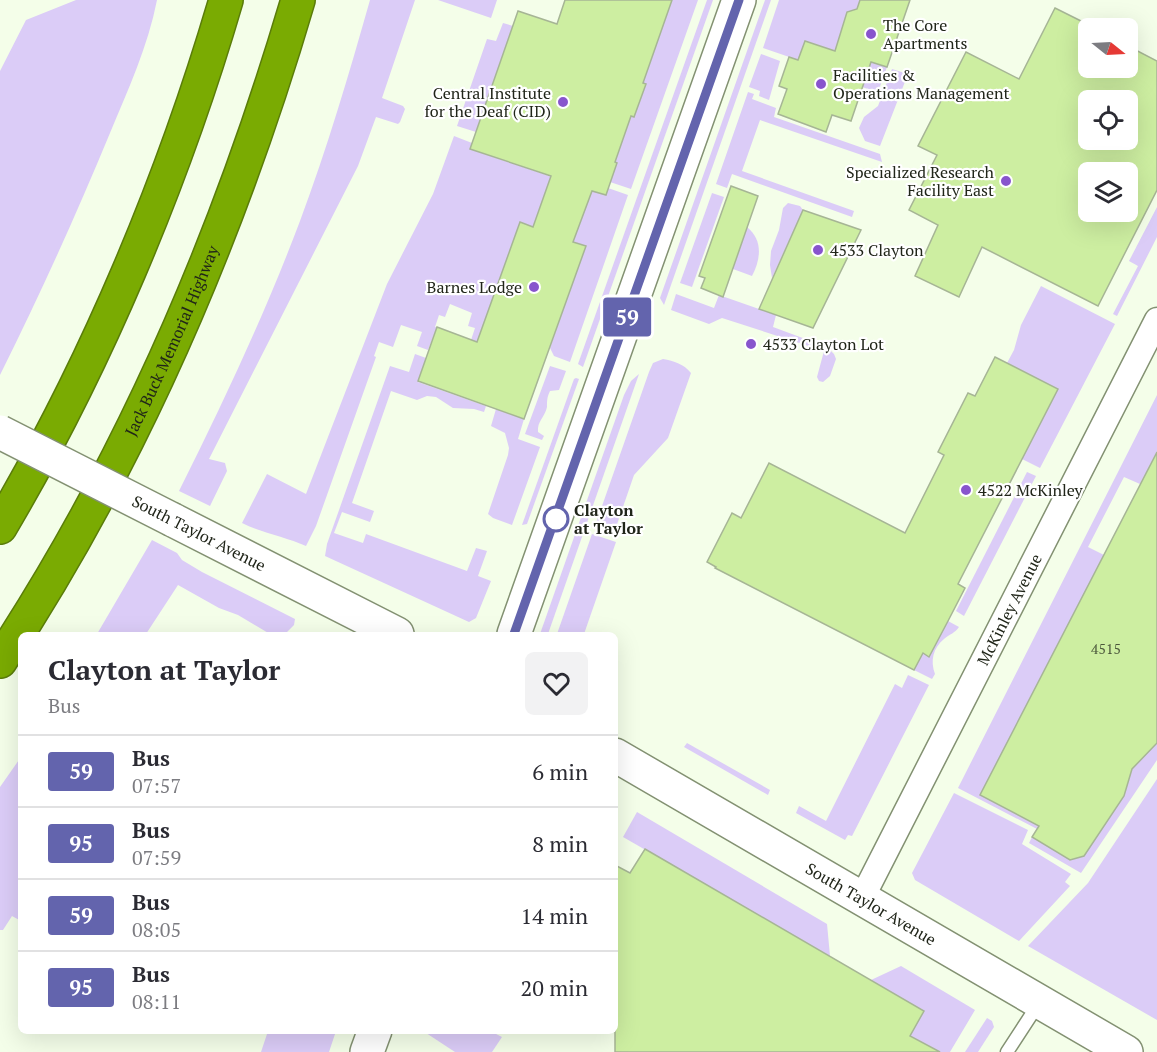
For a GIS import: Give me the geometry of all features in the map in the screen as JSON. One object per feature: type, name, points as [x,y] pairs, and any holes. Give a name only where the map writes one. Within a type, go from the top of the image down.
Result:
[{"type":"highway","points":[[210,55],[211,0]]},
{"type":"highway","points":[[0,528],[57,425],[139,245],[210,55],[226,0]]},
{"type":"highway","name":"Jack Buck Memorial Highway","points":[[0,661],[68,549],[161,367],[203,271],[241,175],[276,76],[298,0]]},
{"type":"street","points":[[515,632],[739,0]]},
{"type":"street","name":"McKinley Avenue","points":[[862,898],[1157,320]]},
{"type":"street","name":"South Taylor Avenue","points":[[0,432],[394,632]]},
{"type":"street","name":"South Taylor Avenue","points":[[618,757],[1126,1052]]},
{"type":"street","points":[[367,1052],[374,1034]]},
{"type":"lane","points":[[1007,1052],[1040,1002]]},
{"type":"shaded area","points":[[76,0],[157,0],[143,51],[124,101],[57,255],[0,375],[0,71],[26,20]]},
{"type":"shaded area","points":[[370,0],[415,0],[382,98],[403,106],[405,109],[398,124],[376,117],[358,166],[209,459],[225,463],[227,471],[210,506],[179,491],[243,358],[287,256],[328,139]]},
{"type":"shaded area","points":[[438,0],[497,0],[491,18]]},
{"type":"shaded area","points":[[672,0],[698,0],[631,189],[610,182],[631,116],[634,117],[646,85],[643,83]]},
{"type":"shaded area","points":[[707,0],[713,0],[583,367],[578,364]]},
{"type":"shaded area","points":[[765,0],[771,0],[664,305],[660,298]]},
{"type":"shaded area","points":[[779,0],[860,0],[857,9],[847,12],[842,51],[887,67],[878,92],[862,87],[870,63],[806,41],[798,60],[763,48]]},
{"type":"shaded area","points":[[503,23],[513,26],[476,132],[457,126],[487,39],[496,41]]},
{"type":"shaded area","points":[[761,54],[780,61],[769,100],[759,96],[760,91],[749,87]]},
{"type":"shaded area","points":[[892,69],[908,74],[880,146],[865,141],[859,128],[864,117],[878,106]]},
{"type":"shaded area","points":[[748,92],[754,94],[752,99],[776,108],[774,117],[880,154],[882,162],[760,120],[742,171],[854,211],[852,217],[732,174],[727,188],[716,184]]},
{"type":"shaded area","points":[[454,136],[472,143],[470,149],[605,195],[608,188],[628,195],[570,362],[554,356],[550,348],[585,246],[573,242],[540,207],[533,227],[520,223],[478,342],[471,340],[475,328],[468,326],[472,313],[450,304],[445,317],[439,315],[428,350],[417,346],[422,332],[401,325],[393,347],[379,342],[374,356],[376,357],[316,526],[306,546],[242,523],[267,474],[306,494],[387,284],[433,194]]},
{"type":"shaded area","points":[[712,193],[724,197],[692,287],[680,283]]},
{"type":"shaded area","points":[[788,203],[800,206],[803,210],[772,278],[771,251],[779,230],[783,208]]},
{"type":"shaded area","points":[[1157,207],[1157,237],[1117,316],[1113,314],[1138,266],[1129,261]]},
{"type":"shaded area","points":[[747,227],[756,238],[759,250],[752,276],[733,269]]},
{"type":"shaded area","points":[[1041,286],[1115,324],[1040,468],[1022,459],[1058,389],[1007,363],[1014,350],[1021,325]]},
{"type":"shaded area","points":[[676,294],[714,308],[719,295],[776,315],[773,327],[827,347],[834,354],[836,359],[830,376],[823,382],[817,377],[824,351],[722,318],[709,324],[671,310]]},
{"type":"shaded area","points":[[415,354],[426,358],[418,382],[486,406],[484,412],[453,408],[436,397],[427,396],[417,400],[391,391],[352,503],[374,511],[370,522],[342,512],[334,533],[363,543],[366,534],[467,571],[476,548],[487,551],[478,576],[491,581],[476,618],[469,622],[325,556],[327,544],[390,366],[409,372]]},
{"type":"shaded area","points":[[663,359],[678,363],[691,373],[668,438],[634,475],[614,533],[595,526],[649,372],[653,363]]},
{"type":"shaded area","points":[[550,366],[566,371],[559,390],[550,391],[548,395],[547,407],[538,428],[538,432],[544,436],[542,440],[525,434]]},
{"type":"shaded area","points":[[639,374],[549,632],[541,632],[624,395],[631,381]]},
{"type":"shaded area","points":[[574,379],[579,379],[527,524],[522,525]]},
{"type":"shaded area","points":[[1157,395],[1157,452],[1140,484],[1124,477],[1088,547],[1104,555],[980,795],[1038,826],[1037,829],[958,788]]},
{"type":"shaded area","points":[[496,409],[524,419],[518,439],[540,447],[512,525],[488,514],[509,448],[505,433],[491,426]]},
{"type":"shaded area","points":[[1027,472],[1036,476],[964,616],[956,611]]},
{"type":"shaded area","points":[[592,534],[616,542],[585,632],[558,632]]},
{"type":"shaded area","points":[[152,540],[177,553],[182,560],[202,572],[295,619],[294,625],[287,632],[267,632],[178,585],[147,632],[98,632]]},
{"type":"shaded area","points":[[948,621],[959,627],[940,643],[935,651],[933,664],[935,674],[932,679],[914,670],[923,653],[929,656]]},
{"type":"shaded area","points":[[908,675],[929,685],[852,836],[848,835],[845,840],[796,813],[799,806],[826,821],[895,684],[902,688]]},
{"type":"shaded area","points":[[687,743],[770,790],[768,795],[684,747]]},
{"type":"shaded area","points":[[1157,743],[1157,760],[1081,873],[1029,843],[1032,837],[1070,860],[1084,856],[1124,796],[1132,769]]},
{"type":"shaded area","points":[[18,761],[18,919],[12,916],[3,930],[0,930],[0,787]]},
{"type":"shaded area","points":[[1157,779],[1157,1020],[1028,946],[1088,883]]},
{"type":"shaded area","points":[[954,793],[1028,830],[1022,844],[1071,874],[1065,882],[1070,886],[1019,941],[915,880],[912,873]]},
{"type":"shaded area","points":[[637,812],[827,924],[830,956],[623,837]]},
{"type":"shaded area","points":[[901,966],[975,1010],[950,1052],[932,1052],[910,1036],[924,1011],[871,980]]},
{"type":"shaded area","points":[[987,1018],[992,1021],[994,1027],[978,1052],[965,1052]]},
{"type":"shaded area","points":[[267,1034],[335,1034],[329,1052],[261,1052]]},
{"type":"shaded area","points":[[428,1034],[496,1034],[502,1037],[492,1052],[455,1052]]},
{"type":"building","points":[[565,0],[672,0],[643,83],[646,84],[634,117],[631,116],[606,195],[592,191],[573,242],[586,246],[524,419],[418,381],[437,327],[477,342],[520,222],[533,227],[551,176],[470,149],[518,11],[557,24]]},
{"type":"building","points":[[860,0],[910,0],[887,67],[871,62],[851,121],[832,115],[826,132],[778,114],[787,89],[779,86],[789,57],[798,60],[805,41],[835,51],[847,12],[857,9]]},
{"type":"building","name":"Specialized Research Facility East","points":[[1055,8],[1078,20],[1078,78],[1138,78],[1138,51],[1157,61],[1157,190],[1098,306],[982,247],[959,297],[915,276],[938,225],[909,210],[937,155],[918,146],[966,52],[1019,79]]},
{"type":"building","points":[[731,186],[758,196],[723,297],[701,288],[705,278],[699,276]]},
{"type":"building","name":"4533 Clayton","points":[[803,210],[861,230],[813,328],[759,309]]},
{"type":"building","name":"4522 McKinley","points":[[995,357],[1058,389],[958,584],[965,588],[929,657],[923,653],[914,670],[707,562],[732,513],[741,518],[769,463],[905,533],[944,455],[938,452],[968,393],[975,396]]},
{"type":"building","points":[[1157,452],[1157,743],[1132,769],[1124,796],[1084,856],[1070,860],[1032,837],[1039,826],[980,795]]},
{"type":"building","points":[[645,849],[924,1011],[910,1036],[940,1052],[615,1052],[615,1034],[618,1034],[618,867],[630,873]]},
{"type":"bus line","name":"59","points":[[515,632],[739,0]]},
{"type":"place","name":"The Core Apartments","points":[[871,34]]},
{"type":"place","name":"Facilities & Operations Management","points":[[821,84]]},
{"type":"place","name":"Central Institute for the Deaf (CID)","points":[[563,102]]},
{"type":"place","name":"Specialized Research Facility East","points":[[1006,181]]},
{"type":"place","name":"4533 Clayton","points":[[818,250]]},
{"type":"place","name":"Barnes Lodge","points":[[534,287]]},
{"type":"place","name":"4533 Clayton Lot","points":[[751,344]]},
{"type":"place","name":"4522 McKinley","points":[[966,490]]},
{"type":"place","name":"Clayton at Taylor","points":[[556,519]]}]
